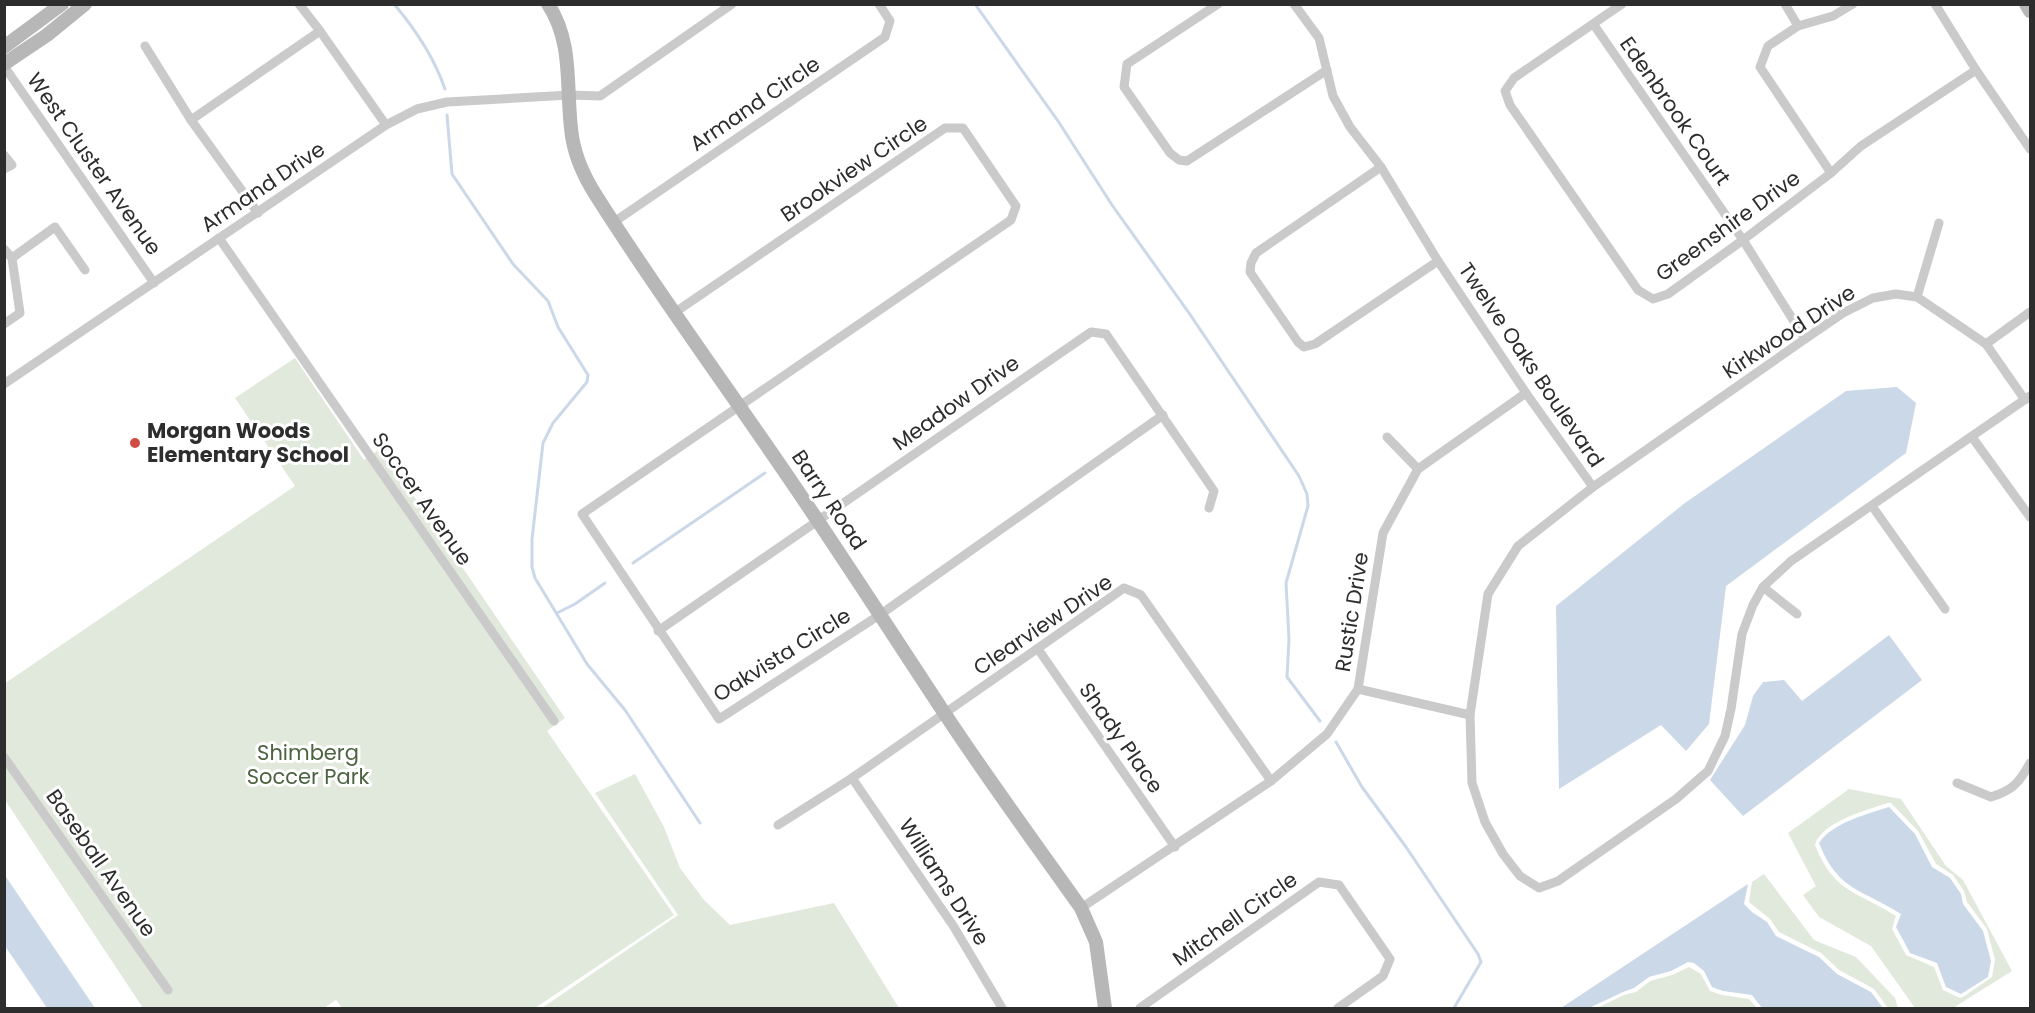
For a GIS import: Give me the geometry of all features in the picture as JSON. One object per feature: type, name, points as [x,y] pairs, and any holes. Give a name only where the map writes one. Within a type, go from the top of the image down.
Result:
[{"type":"street","points":[[4,46],[62,4]]},
{"type":"street","points":[[4,65],[47,35],[85,4]]},
{"type":"street","points":[[299,4],[386,125]]},
{"type":"street","name":"Barry Road","points":[[548,4],[558,20],[568,56],[571,130],[580,166],[597,196],[674,313],[818,520],[944,713],[1080,908],[1096,942],[1105,1008]]},
{"type":"street","points":[[570,95],[600,96],[732,4]]},
{"type":"street","name":"Armand Circle","points":[[614,222],[885,37],[890,21],[879,4]]},
{"type":"street","points":[[1218,4],[1127,64],[1124,87],[1170,153],[1179,160],[1187,161],[1327,70]]},
{"type":"street","name":"Twelve Oaks Boulevard","points":[[1294,4],[1319,38],[1333,96],[1350,128],[1381,167],[1438,261],[1526,393],[1593,487],[1518,546],[1488,594],[1470,715],[1472,783],[1485,822],[1503,854],[1520,876],[1539,888],[1557,881],[1676,799],[1708,771],[1725,736],[1742,634],[1763,587],[1791,561],[2028,398]]},
{"type":"street","name":"Greenshire Drive","points":[[1622,4],[1514,78],[1505,91],[1510,105],[1638,290],[1653,299],[1668,294],[1831,173],[1861,146],[1976,70]]},
{"type":"street","points":[[1785,4],[1798,26]]},
{"type":"street","points":[[1831,173],[1760,67],[1768,46],[1798,26],[1833,16],[1853,4]]},
{"type":"street","points":[[1935,4],[1976,70],[2031,149]]},
{"type":"street","points":[[2026,4],[2031,11]]},
{"type":"street","name":"Edenbrook Court","points":[[1594,25],[1743,240],[1806,339]]},
{"type":"street","points":[[191,120],[320,31]]},
{"type":"street","points":[[145,46],[191,120],[258,213]]},
{"type":"street","name":"West Cluster Avenue","points":[[4,65],[154,283]]},
{"type":"street","name":"Armand Drive","points":[[4,384],[386,125],[417,109],[447,102],[570,95]]},
{"type":"street","name":"Brookview Circle","points":[[674,313],[945,128],[963,128],[1016,206],[1011,220],[740,406]]},
{"type":"street","points":[[4,154],[12,165],[4,169]]},
{"type":"street","points":[[1381,167],[1256,252],[1250,272],[1298,342],[1304,347],[1315,344],[1438,261]]},
{"type":"street","points":[[1939,223],[1917,297],[1986,344],[2028,398]]},
{"type":"street","points":[[12,258],[55,227],[85,270]]},
{"type":"street","name":"Soccer Avenue","points":[[219,238],[554,721]]},
{"type":"street","points":[[4,249],[12,258],[20,313],[4,324]]},
{"type":"street","name":"Kirkwood Drive","points":[[1593,487],[1843,313],[1873,298],[1896,294],[1917,297]]},
{"type":"street","points":[[1986,344],[2031,312]]},
{"type":"street","name":"Meadow Drive","points":[[658,631],[1091,332],[1106,334],[1214,491],[1209,508]]},
{"type":"street","name":"Rustic Drive","points":[[1080,908],[1175,847],[1271,781],[1327,734],[1358,688],[1383,533],[1418,469],[1526,393]]},
{"type":"street","name":"Oakvista Circle","points":[[740,406],[582,514],[658,631],[719,719],[881,614],[1163,415]]},
{"type":"street","points":[[1972,436],[2031,517]]},
{"type":"street","points":[[1387,437],[1418,469]]},
{"type":"street","points":[[1872,506],[1945,609]]},
{"type":"street","points":[[1763,587],[1797,614]]},
{"type":"street","name":"Clearview Drive","points":[[778,825],[852,778],[1124,588],[1141,595],[1271,781]]},
{"type":"street","name":"Shady Place","points":[[1038,649],[1175,847]]},
{"type":"street","points":[[1358,688],[1470,715]]},
{"type":"street","name":"Baseball Avenue","points":[[4,757],[168,990]]},
{"type":"street","points":[[1957,783],[1991,797],[2005,792],[2019,782],[2031,763]]},
{"type":"street","name":"Williams Drive","points":[[852,778],[954,927],[1002,1008]]},
{"type":"street","name":"Mitchell Circle","points":[[1140,1008],[1319,882],[1339,885],[1390,959],[1383,976],[1338,1008]]},
{"type":"green space","name":"Shimberg Soccer Park","points":[[295,358],[364,460],[381,448],[565,718],[547,731],[674,915],[535,1008],[342,1008],[336,1000],[324,1008],[143,1008],[5,800],[4,684],[295,486],[235,398]]},
{"type":"green space","points":[[635,774],[664,827],[680,868],[704,900],[730,925],[834,903],[899,1008],[542,1008],[678,915],[595,793]]},
{"type":"green space","points":[[1849,789],[1901,799],[1946,866],[1963,880],[2012,971],[1953,1008],[1915,1008],[1871,946],[1819,917],[1803,895],[1816,886],[1788,833]],"holes":[[[1891,803],[1918,831],[1936,864],[1953,875],[1964,891],[1967,902],[1987,929],[1995,960],[1992,977],[1963,997],[1960,998],[1943,990],[1934,967],[1906,955],[1892,929],[1896,916],[1839,882],[1822,861],[1815,845],[1819,837],[1835,823],[1857,813]]]},
{"type":"green space","points":[[1764,874],[1814,940],[1856,957],[1895,998],[1898,1008],[1888,1008],[1874,989],[1839,970],[1821,953],[1779,932],[1770,919],[1749,902],[1752,882]]},
{"type":"green space","points":[[1689,967],[1701,974],[1710,991],[1749,999],[1757,1008],[1597,1008],[1636,992],[1650,981]]},
{"type":"water","points":[[1897,387],[1916,403],[1906,453],[1726,586],[1709,724],[1686,751],[1661,725],[1559,789],[1556,606],[1685,503],[1846,391]]},
{"type":"water","points":[[1889,635],[1922,680],[1743,816],[1710,780],[1745,725],[1753,696],[1763,682],[1784,680],[1802,701]]},
{"type":"water","points":[[1889,807],[1915,834],[1932,867],[1950,878],[1961,894],[1963,904],[1983,931],[1991,961],[1988,977],[1961,994],[1946,987],[1937,963],[1910,953],[1896,927],[1901,914],[1843,880],[1826,859],[1819,843],[1832,830],[1841,825]]},
{"type":"water","points":[[4,874],[95,1008],[47,1008],[5,946]]},
{"type":"water","points":[[1748,884],[1744,904],[1767,922],[1776,936],[1819,957],[1837,974],[1871,992],[1883,1008],[1762,1008],[1752,995],[1712,987],[1704,971],[1694,963],[1688,962],[1671,971],[1649,977],[1634,988],[1589,1008],[1561,1008]]},
{"type":"waterway","points":[[394,4],[424,44],[445,89]]},
{"type":"waterway","points":[[975,4],[1058,121],[1112,205],[1189,313],[1299,476],[1307,494],[1308,506],[1286,583],[1289,639],[1287,677],[1320,721]]},
{"type":"waterway","points":[[447,115],[452,174],[513,264],[548,301],[558,327],[588,375],[587,382],[553,423],[543,443],[532,539],[532,567],[535,578],[587,664],[625,710],[700,823]]},
{"type":"waterway","points":[[633,563],[765,473]]},
{"type":"waterway","points":[[557,613],[575,604],[605,583]]},
{"type":"waterway","points":[[1336,742],[1362,787],[1406,847],[1478,954],[1481,962],[1454,1008]]},
{"type":"place","name":"Morgan Woods Elementary School","points":[[135,443]]}]
